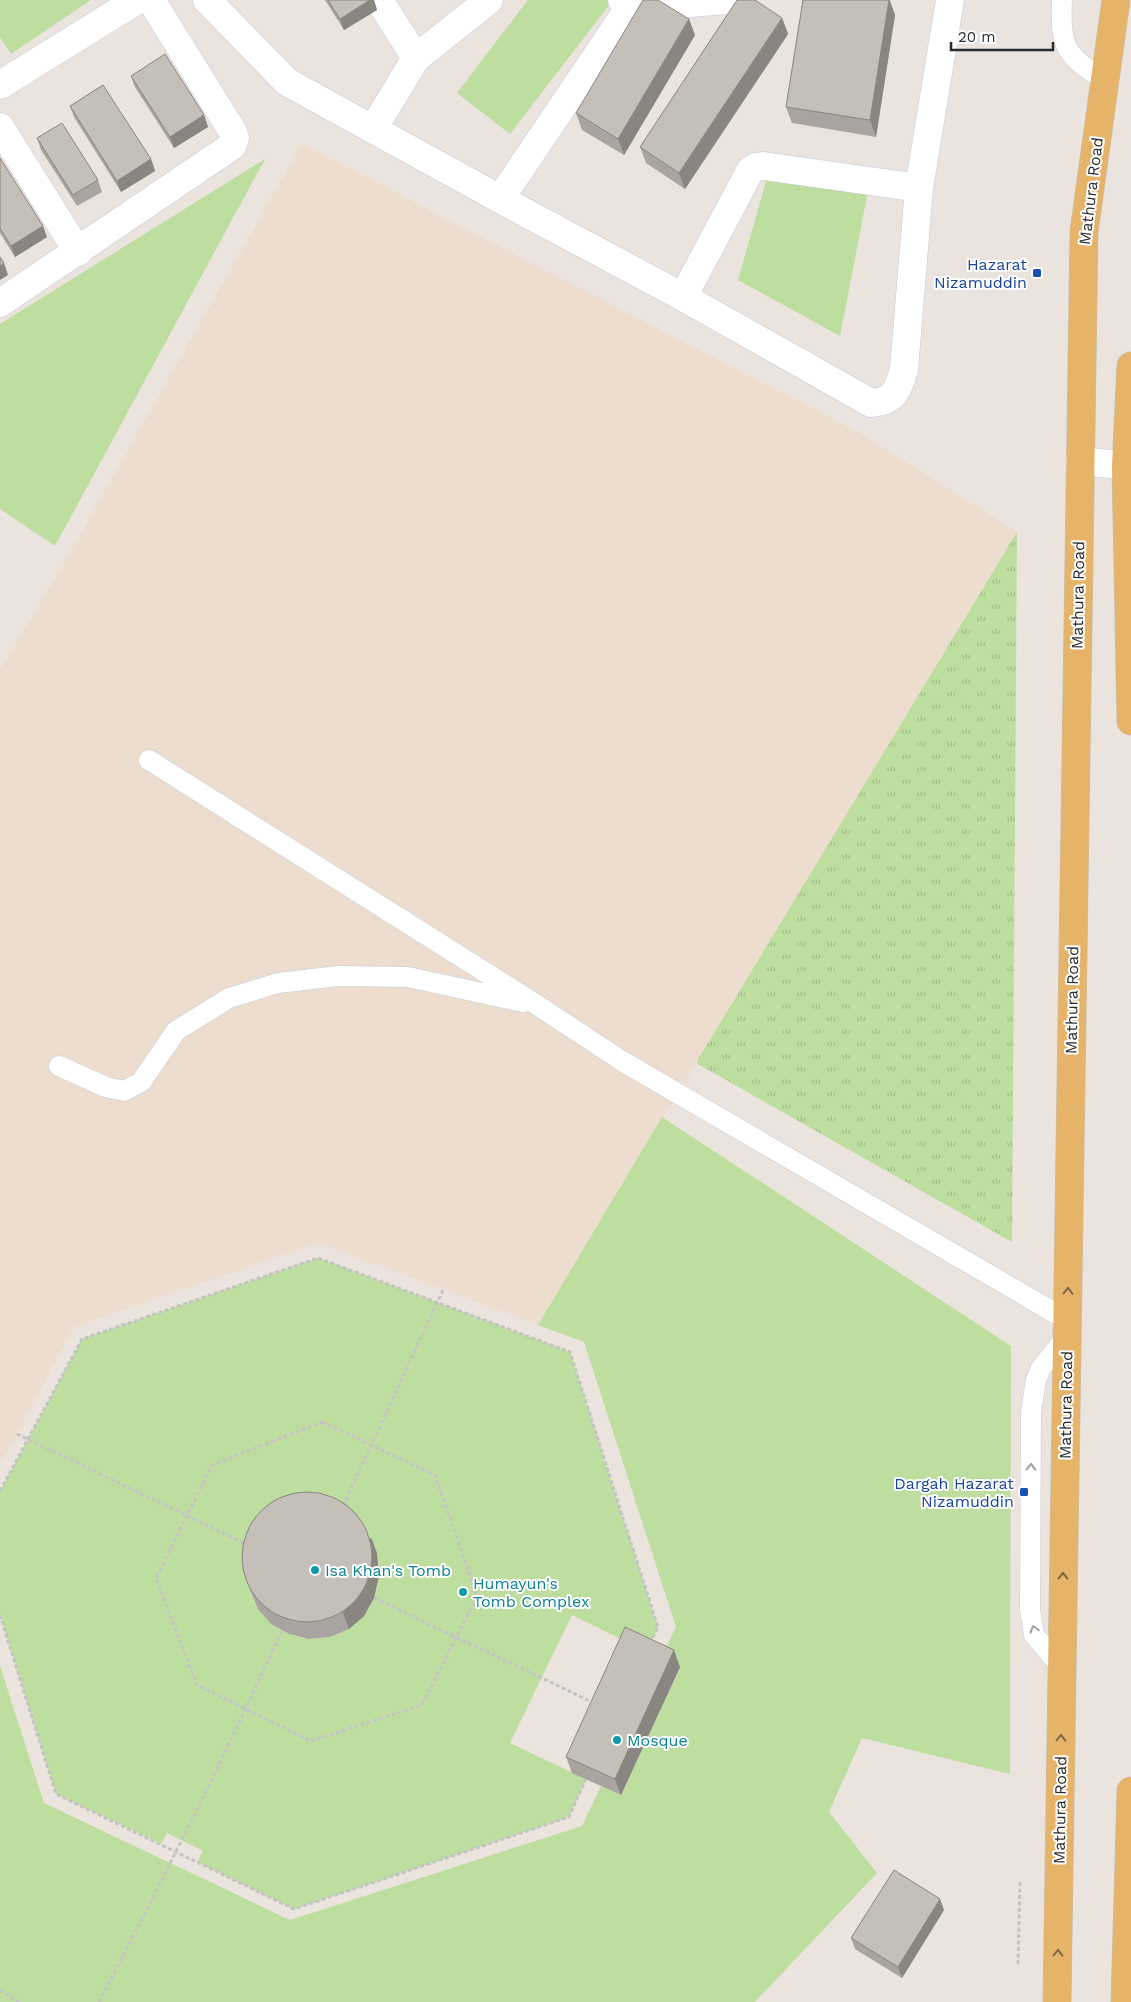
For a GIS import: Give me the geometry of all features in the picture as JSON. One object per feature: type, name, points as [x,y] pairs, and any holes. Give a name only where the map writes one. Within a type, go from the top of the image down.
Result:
[{"type":"main road","name":"Mathura Road","points":[[1057,2002],[1084,232],[1116,0]]},
{"type":"main road","points":[[1131,366],[1128,466],[1131,721]]},
{"type":"main road","points":[[1126,2002],[1131,1791]]},
{"type":"street","points":[[1,81],[137,0]]},
{"type":"street","points":[[0,303],[232,146],[233,132],[151,0]]},
{"type":"street","points":[[207,0],[286,82],[682,297],[871,403],[882,402],[892,397],[899,387],[904,369],[919,188],[950,0]]},
{"type":"street","points":[[378,0],[416,58]]},
{"type":"street","points":[[373,129],[416,58],[489,0]]},
{"type":"street","points":[[500,199],[626,4],[727,0]]},
{"type":"street","points":[[0,127],[78,252]]},
{"type":"street","points":[[682,297],[750,171],[756,167],[764,166],[919,188]]},
{"type":"street","points":[[1080,461],[1128,466]]},
{"type":"lane","points":[[1062,0],[1061,26],[1068,52],[1084,67],[1105,80]]},
{"type":"lane","points":[[149,760],[537,1005],[622,1061],[1067,1328]]},
{"type":"lane","points":[[59,1066],[106,1087],[124,1091],[141,1082],[176,1031],[229,998],[278,984],[304,980],[338,976],[408,977],[537,1005]]},
{"type":"path","points":[[0,1491],[82,1339],[318,1258],[570,1352],[658,1627],[650,1643]]},
{"type":"path","points":[[340,1514],[443,1290]]},
{"type":"path","points":[[322,1422],[372,1446],[435,1475],[477,1596],[422,1705],[311,1741],[197,1685],[156,1578],[212,1464],[322,1422]]},
{"type":"path","points":[[17,1434],[253,1547]]},
{"type":"path","points":[[374,1598],[602,1707]]},
{"type":"path","points":[[0,1616],[56,1794],[294,1909],[569,1816],[586,1779]]},
{"type":"path","points":[[99,2002],[177,1853],[282,1630]]},
{"type":"path","points":[[1018,1964],[1020,1882]]},
{"type":"path","points":[[0,1990],[19,2002]]},
{"type":"shaded area","points":[[302,144],[863,435],[1017,532],[538,1325],[318,1243],[74,1327],[0,1465],[0,670],[55,579]]},
{"type":"green space","points":[[0,0],[91,0],[11,54],[0,37]]},
{"type":"green space","points":[[528,0],[613,0],[510,134],[457,93]]},
{"type":"green space","points":[[265,159],[55,546],[0,509],[0,324]]},
{"type":"green space","points":[[767,178],[868,191],[840,336],[738,280]]},
{"type":"green space","points":[[1017,532],[1012,1242],[696,1063]]},
{"type":"green space","points":[[662,1117],[1011,1346],[1010,1774],[862,1738],[829,1812],[877,1873],[755,2002],[0,2002],[0,1666],[44,1803],[290,1920],[582,1826],[601,1786],[621,1795],[680,1667],[661,1658],[676,1627],[584,1342],[538,1325]]},
{"type":"green space","points":[[318,1258],[570,1352],[658,1627],[647,1652],[572,1615],[510,1743],[586,1779],[569,1817],[294,1909],[197,1862],[203,1851],[167,1833],[161,1844],[56,1794],[0,1615],[0,1491],[82,1339]],"holes":[[[366,1533],[377,1554],[379,1571],[377,1588],[370,1607],[358,1622],[342,1632],[325,1638],[307,1638],[289,1634],[273,1624],[259,1609],[250,1590],[247,1569]]]},
{"type":"building","points":[[328,0],[370,0],[340,19]]},
{"type":"building","points":[[643,0],[658,0],[689,19],[618,139],[576,113]]},
{"type":"building","points":[[737,0],[755,0],[782,18],[679,173],[640,147]]},
{"type":"building","points":[[803,0],[889,0],[870,120],[786,107]]},
{"type":"building","points":[[165,54],[204,115],[170,137],[131,76]]},
{"type":"building","points":[[103,85],[151,159],[117,181],[70,106]]},
{"type":"building","points":[[62,123],[98,180],[73,195],[37,138]]},
{"type":"building","points":[[0,158],[43,226],[11,246],[0,228]]},
{"type":"building","points":[[0,257],[4,263],[0,266]]},
{"type":"building","name":"Isa Khan's Tomb","points":[[307,1492],[320,1493],[332,1497],[353,1511],[367,1532],[371,1544],[371,1570],[367,1582],[353,1603],[332,1617],[320,1621],[307,1622],[294,1621],[282,1617],[261,1603],[247,1582],[243,1570],[242,1557],[243,1544],[247,1532],[261,1511],[282,1497],[294,1493]]},
{"type":"building","name":"Mosque","points":[[625,1627],[674,1650],[615,1779],[566,1757]]},
{"type":"building","points":[[894,1870],[940,1899],[898,1967],[851,1938]]},
{"type":"place","name":"Hazarat Nizamuddin","points":[[1037,273]]},
{"type":"place","name":"Dargah Hazarat Nizamuddin","points":[[1024,1492]]},
{"type":"place","name":"Isa Khan's Tomb","points":[[315,1570]]},
{"type":"place","name":"Humayun's Tomb Complex","points":[[463,1592]]},
{"type":"place","name":"Mosque","points":[[617,1740]]}]
